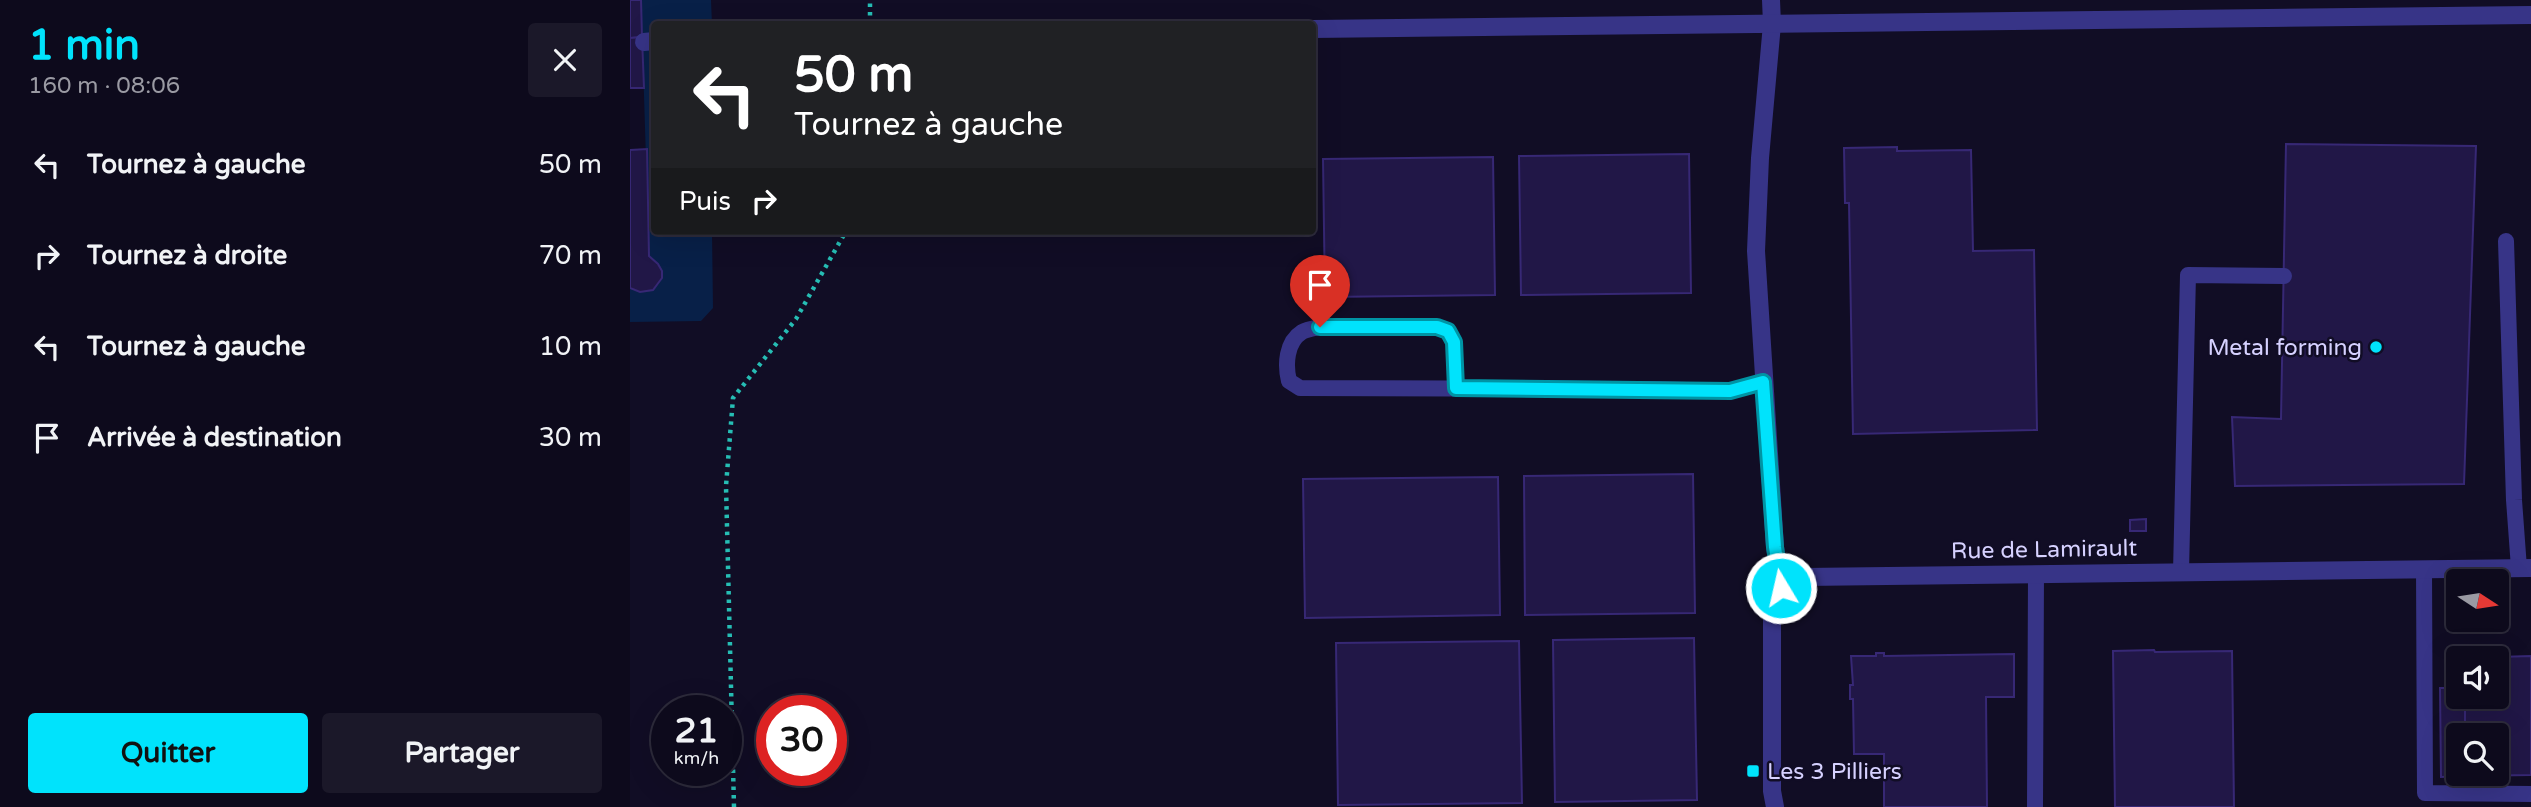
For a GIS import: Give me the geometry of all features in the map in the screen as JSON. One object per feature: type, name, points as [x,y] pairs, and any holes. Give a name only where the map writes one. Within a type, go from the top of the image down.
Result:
[{"type":"street","points":[[1771,0],[1772,24],[1760,158],[1756,251],[1775,547],[1781,588],[1772,611],[1772,791],[1775,807]]},
{"type":"street","points":[[1316,29],[2531,15]]},
{"type":"street","name":"Rue de Lamirault","points":[[1781,588],[1804,577],[2525,568]]},
{"type":"lane","points":[[2505,241],[2514,500],[2525,568]]},
{"type":"lane","points":[[2181,572],[2188,275],[2284,276]]},
{"type":"lane","points":[[1456,388],[1454,342],[1448,331],[1437,327],[1320,327],[1301,332],[1288,349],[1285,368],[1289,381],[1300,388],[1730,391],[1763,382]]},
{"type":"lane","points":[[2424,569],[2425,793],[2531,794]]},
{"type":"lane","points":[[2035,807],[2036,574]]},
{"type":"path","points":[[870,0],[870,21]]},
{"type":"path","points":[[734,807],[726,486],[733,398],[796,319],[844,235]]},
{"type":"water","points":[[641,0],[711,0],[712,21],[651,21],[651,235],[712,235],[713,308],[701,321],[630,322],[630,288],[649,291],[656,287],[662,278],[658,264],[649,256]]},
{"type":"building","points":[[630,0],[641,0],[642,37],[630,38]]},
{"type":"building","points":[[642,37],[644,88],[630,88],[630,38]]},
{"type":"building","name":"Metal forming","points":[[2286,144],[2476,146],[2464,484],[2235,486],[2232,417],[2281,419]]},
{"type":"building","points":[[1897,147],[1897,151],[1971,150],[1973,251],[2034,250],[2037,430],[1853,434],[1849,203],[1845,203],[1844,148]]},
{"type":"building","points":[[647,149],[649,256],[658,264],[662,278],[653,290],[640,292],[630,288],[630,150]]},
{"type":"building","points":[[1689,154],[1691,293],[1521,295],[1519,156]]},
{"type":"building","points":[[1493,157],[1495,295],[1325,297],[1323,159]]},
{"type":"building","points":[[1693,474],[1695,613],[1525,615],[1524,476]]},
{"type":"building","points":[[1498,477],[1500,615],[1305,618],[1303,479]]},
{"type":"building","points":[[2146,519],[2146,531],[2130,531],[2130,520]]},
{"type":"building","points":[[1694,638],[1697,800],[1555,802],[1553,640]]},
{"type":"building","points":[[1519,641],[1522,803],[1338,805],[1336,643]]},
{"type":"building","points":[[2113,651],[2232,651],[2234,807],[2115,807]]},
{"type":"building","points":[[1876,653],[1884,653],[1884,656],[2014,654],[2014,697],[1986,697],[1987,807],[1884,807],[1884,754],[1854,754],[1853,699],[1850,699],[1850,685],[1853,685],[1851,656],[1876,656]]},
{"type":"building","points":[[2531,656],[2531,775],[2509,775],[2509,723],[2465,723],[2465,709],[2509,709],[2509,657]]},
{"type":"building","points":[[2440,688],[2446,688],[2446,709],[2465,709],[2465,723],[2446,723],[2446,777],[2441,777]]},
{"type":"place","name":"Metal forming","points":[[2376,347]]},
{"type":"place","name":"Les 3 Pilliers","points":[[1753,771]]},
{"type":"route","points":[[1320,327],[1437,327],[1448,331],[1454,342],[1456,388],[1730,391],[1763,382],[1775,547],[1781,588]]}]
